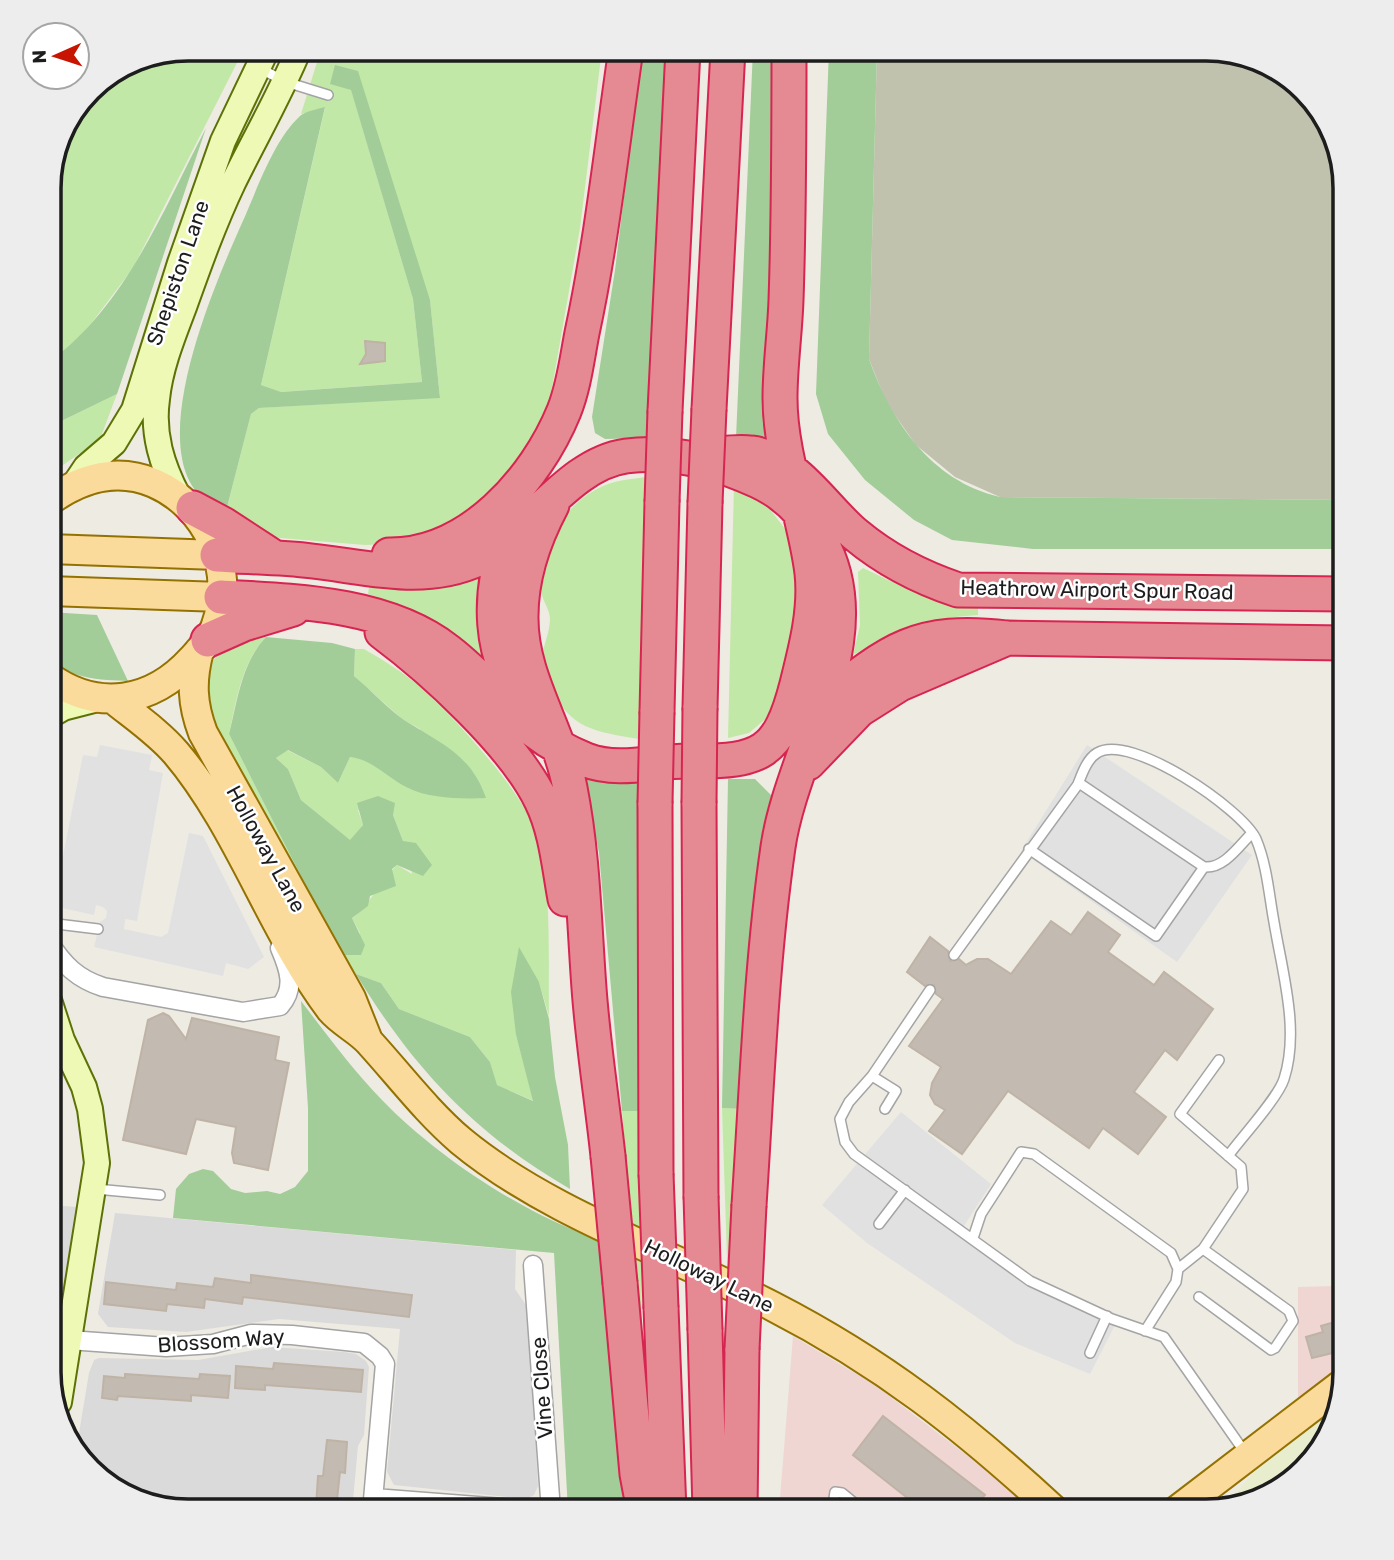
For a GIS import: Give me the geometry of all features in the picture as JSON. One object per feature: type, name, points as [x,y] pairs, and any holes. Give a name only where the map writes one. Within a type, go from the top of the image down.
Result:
[{"type":"highway","points":[[314,561],[346,555],[401,555],[436,547],[469,530],[507,500],[541,454],[565,409],[591,292],[624,61]]},
{"type":"highway","points":[[669,1499],[656,1174],[655,803],[665,411],[682,61]]},
{"type":"highway","points":[[710,1499],[701,1196],[700,708],[705,503],[727,62]]},
{"type":"highway","points":[[779,737],[793,702],[811,618],[812,572],[780,398],[786,304],[789,62]]},
{"type":"highway","points":[[555,735],[515,688],[500,660],[495,638],[495,612],[509,536],[562,454],[580,417],[594,355],[591,292]]},
{"type":"highway","points":[[786,304],[801,432],[824,474],[859,508],[913,551],[958,568],[1110,593]]},
{"type":"highway","name":"Heathrow Airport Spur Road","points":[[685,457],[751,453],[771,459],[792,473],[881,555],[927,579],[975,592],[1333,594]]},
{"type":"highway","points":[[217,555],[314,561],[398,572],[440,571],[484,556],[555,500],[583,474],[607,460],[642,454],[685,457],[773,488],[799,509],[827,552],[838,590],[835,648],[820,706],[781,829],[774,880],[749,1205],[742,1349],[740,1499]]},
{"type":"highway","points":[[555,500],[534,544],[521,615],[528,669],[555,735],[579,840],[589,989],[608,1156],[637,1474],[642,1499]]},
{"type":"highway","points":[[185,502],[274,558]]},
{"type":"highway","points":[[221,597],[312,604],[386,619],[445,648],[527,727],[555,735],[603,765],[741,759],[764,751],[866,667],[906,645],[951,634],[1007,638],[1333,643]]},
{"type":"highway","points":[[204,646],[274,613],[312,604]]},
{"type":"highway","points":[[357,613],[407,650],[439,680],[527,777],[541,800],[552,830],[571,939],[589,989]]},
{"type":"highway","points":[[796,777],[839,728],[884,694],[921,673],[1007,638]]},
{"type":"main road","points":[[62,493],[94,477],[122,475],[143,479],[185,502],[205,523],[217,555],[221,597],[220,612],[204,646],[175,677],[162,685],[105,699],[62,685]]},
{"type":"main road","points":[[62,549],[217,555]]},
{"type":"main road","points":[[62,591],[221,597]]},
{"type":"main road","name":"Holloway Lane","points":[[204,646],[194,670],[193,700],[203,733],[351,998],[368,1040]]},
{"type":"main road","name":"Holloway Lane","points":[[105,699],[175,752],[197,782],[333,1013],[368,1040],[443,1124],[503,1172],[559,1203],[770,1305],[887,1371],[977,1439],[1042,1499]]},
{"type":"main road","points":[[1191,1499],[1331,1392]]},
{"type":"street","name":"Shepiston Lane","points":[[74,485],[86,467],[114,443],[134,410],[180,263],[223,141],[262,61]]},
{"type":"street","name":"Shepiston Lane","points":[[185,502],[167,475],[157,439],[157,398],[163,370],[198,267],[233,184],[294,61]]},
{"type":"street","points":[[62,709],[105,699]]},
{"type":"street","points":[[61,958],[73,973],[103,988],[243,1012],[280,1006],[290,989],[289,972],[244,862]]},
{"type":"street","points":[[61,1044],[84,1087],[90,1109],[97,1163],[62,1385]]},
{"type":"street","name":"Vine Close","points":[[533,1265],[550,1499]]},
{"type":"street","name":"Blossom Way","points":[[69,1340],[166,1347],[213,1344],[269,1333],[364,1343],[380,1356],[384,1364],[373,1499]]},
{"type":"lane","points":[[266,61],[286,82],[328,95]]},
{"type":"lane","points":[[954,955],[1078,784],[1088,761],[1097,752],[1112,748],[1160,762],[1244,821],[1264,863],[1286,997],[1289,1062],[1283,1083],[1228,1156]]},
{"type":"lane","points":[[1078,784],[1083,784],[1204,866],[1213,868],[1222,863],[1252,833]]},
{"type":"lane","points":[[1029,849],[1157,936],[1204,866]]},
{"type":"lane","points":[[61,925],[98,929]]},
{"type":"lane","points":[[930,990],[872,1076],[849,1102],[839,1119],[845,1142],[854,1154],[973,1237],[1030,1281],[1107,1316],[1164,1337],[1247,1456]]},
{"type":"lane","points":[[1178,1269],[1203,1249],[1243,1189],[1241,1167],[1180,1114],[1219,1060]]},
{"type":"lane","points":[[872,1076],[896,1091],[884,1109]]},
{"type":"lane","points":[[973,1237],[981,1213],[1021,1152],[1034,1154],[1171,1253],[1178,1269],[1176,1282],[1145,1331]]},
{"type":"lane","points":[[94,1189],[160,1195]]},
{"type":"lane","points":[[879,1224],[905,1190]]},
{"type":"lane","points":[[1199,1297],[1270,1350],[1275,1348],[1293,1321],[1289,1311],[1203,1249]]},
{"type":"lane","points":[[1090,1353],[1107,1316]]},
{"type":"lane","points":[[834,1499],[835,1492],[842,1493],[849,1499]]},
{"type":"shaded area","points":[[877,62],[1230,64],[1262,74],[1296,98],[1320,132],[1330,164],[1333,188],[1333,500],[1000,497],[955,477],[916,445],[887,404],[869,359]]},
{"type":"shaded area","points":[[100,745],[152,755],[149,770],[163,773],[137,921],[125,919],[124,929],[161,937],[168,933],[189,833],[203,836],[264,957],[248,969],[226,963],[223,976],[94,947],[100,922],[106,918],[107,911],[96,905],[94,915],[61,908],[61,864],[83,755],[97,757]]},
{"type":"shaded area","points":[[1087,745],[1252,855],[1177,962],[1021,851]]},
{"type":"shaded area","points":[[901,1112],[991,1184],[962,1229],[1031,1279],[1117,1321],[1090,1374],[1015,1343],[867,1243],[822,1205]]},
{"type":"shaded area","points":[[61,1206],[78,1207],[61,1309]]},
{"type":"shaded area","points":[[115,1213],[516,1250],[515,1289],[528,1308],[538,1486],[534,1495],[526,1499],[394,1485],[387,1472],[400,1329],[279,1319],[186,1332],[108,1327],[98,1314]]},
{"type":"shaded area","points":[[1333,1286],[1333,1374],[1298,1402],[1298,1287]]},
{"type":"shaded area","points":[[793,1336],[875,1385],[989,1472],[1018,1499],[780,1499]]},
{"type":"shaded area","points":[[272,1347],[344,1352],[356,1354],[366,1361],[369,1367],[364,1435],[358,1446],[353,1499],[172,1498],[132,1486],[98,1462],[79,1435],[89,1373],[94,1360],[198,1360]]},
{"type":"shaded area","points":[[1324,1419],[1296,1462],[1262,1486],[1234,1495],[1255,1471]]},
{"type":"green space","points":[[238,61],[133,268],[78,341],[62,353],[62,180],[66,155],[74,132],[98,98],[125,78],[140,71],[172,62]]},
{"type":"green space","points":[[317,61],[600,61],[580,228],[545,428],[533,448],[464,523],[409,543],[365,545],[268,537],[226,511],[251,414],[259,408],[440,397],[430,301],[351,89],[413,299],[422,382],[280,392],[261,385],[325,108],[301,114]]},
{"type":"green space","points":[[640,61],[669,61],[646,438],[605,439],[595,433],[592,417],[615,270]]},
{"type":"green space","points":[[752,62],[777,62],[776,447],[736,438]]},
{"type":"green space","points":[[829,62],[877,62],[869,359],[889,404],[917,445],[934,463],[954,477],[975,489],[1000,497],[1333,500],[1333,549],[1033,549],[952,540],[914,520],[865,480],[828,434],[816,394]]},
{"type":"green space","points":[[335,65],[358,71],[430,300],[440,398],[259,408],[251,414],[226,511],[197,492],[183,462],[180,422],[187,378],[214,289],[260,181],[290,126],[305,113],[325,107],[261,385],[281,392],[422,382],[413,299],[351,90],[330,84]]},
{"type":"green space","points":[[206,128],[117,394],[62,421],[62,351],[100,313],[121,285],[158,223]]},
{"type":"green space","points":[[117,394],[100,439],[62,466],[62,421]]},
{"type":"green space","points":[[645,477],[639,739],[585,726],[575,720],[558,700],[542,659],[550,618],[541,589],[550,540],[568,512],[593,491],[608,484]]},
{"type":"green space","points":[[734,482],[761,498],[786,530],[794,547],[804,591],[775,711],[749,733],[728,738]]},
{"type":"green space","points":[[489,562],[487,664],[409,611],[368,594],[369,587],[410,587]]},
{"type":"green space","points":[[863,568],[905,588],[978,605],[978,615],[943,619],[913,627],[853,655],[860,625],[858,572]]},
{"type":"green space","points":[[62,613],[97,615],[128,681],[84,676],[63,668]]},
{"type":"green space","points":[[266,627],[266,637],[245,670],[229,734],[316,906],[345,955],[360,933],[352,918],[363,909],[397,865],[412,874],[407,844],[403,841],[393,815],[358,810],[363,825],[350,841],[301,800],[288,769],[276,758],[287,750],[321,767],[338,783],[350,757],[366,759],[410,789],[420,729],[402,719],[354,676],[355,649],[364,649],[385,662],[412,680],[432,698],[487,757],[521,802],[539,839],[546,883],[548,927],[549,1016],[539,982],[516,1035],[534,1101],[496,1085],[490,1062],[470,1037],[399,1009],[381,983],[356,974],[306,898],[205,709],[208,675],[218,655],[236,641]]},
{"type":"green space","points":[[266,637],[332,643],[355,649],[354,676],[404,720],[442,743],[463,760],[480,783],[486,798],[447,798],[417,792],[366,762],[350,757],[338,783],[321,767],[288,750],[276,758],[288,769],[301,800],[350,840],[363,825],[357,803],[378,796],[395,803],[393,815],[403,841],[416,843],[432,865],[423,876],[397,865],[392,869],[396,886],[370,896],[368,906],[352,918],[365,945],[361,955],[345,955],[316,906],[229,734],[246,670]]},
{"type":"green space","points":[[583,771],[638,782],[638,1111],[622,1111],[599,853]]},
{"type":"green space","points":[[728,779],[755,779],[772,796],[762,866],[743,1109],[722,1108]]},
{"type":"green space","points":[[519,947],[539,982],[549,1019],[555,1077],[568,1145],[570,1189],[505,1145],[449,1096],[400,1040],[356,974],[381,983],[399,1009],[470,1037],[490,1062],[497,1085],[533,1101],[516,1035],[511,992]]},
{"type":"green space","points":[[301,1001],[371,1088],[404,1121],[455,1163],[542,1216],[600,1240],[626,1499],[567,1499],[554,1253],[173,1218],[176,1189],[189,1174],[203,1169],[213,1171],[231,1189],[245,1193],[267,1191],[280,1194],[295,1187],[308,1171],[308,1108]]},
{"type":"green space","points":[[722,1108],[743,1109],[730,1348]]},
{"type":"green space","points":[[622,1111],[638,1111],[643,1368]]},
{"type":"building","points":[[365,341],[385,343],[385,361],[360,364],[366,354]]},
{"type":"building","points":[[1088,912],[1120,935],[1108,952],[1154,985],[1164,972],[1213,1009],[1177,1060],[1165,1050],[1134,1092],[1166,1117],[1138,1154],[1103,1128],[1089,1148],[1008,1091],[962,1154],[929,1131],[945,1110],[935,1104],[930,1095],[932,1083],[941,1067],[909,1046],[943,999],[936,994],[934,985],[925,986],[907,972],[930,937],[948,951],[950,961],[959,959],[966,965],[977,959],[988,959],[1011,974],[1051,921],[1071,935]]},
{"type":"building","points":[[163,1013],[169,1016],[186,1039],[192,1018],[279,1037],[275,1060],[289,1063],[268,1170],[234,1163],[232,1153],[236,1127],[196,1119],[186,1154],[123,1140],[148,1020]]},
{"type":"building","points":[[251,1275],[412,1295],[409,1317],[243,1297],[242,1304],[205,1299],[204,1308],[167,1304],[166,1311],[104,1304],[106,1282],[176,1290],[177,1283],[213,1287],[215,1278],[251,1283]]},
{"type":"building","points":[[1333,1322],[1333,1353],[1312,1358],[1306,1337],[1323,1332],[1321,1326]]},
{"type":"building","points":[[274,1363],[363,1370],[361,1392],[265,1385],[265,1390],[235,1388],[236,1366],[273,1369]]},
{"type":"building","points":[[125,1374],[199,1379],[200,1374],[230,1376],[228,1398],[191,1395],[191,1401],[118,1396],[117,1400],[102,1398],[104,1376],[125,1378]]},
{"type":"building","points":[[883,1416],[985,1495],[982,1499],[909,1499],[853,1455]]},
{"type":"building","points":[[327,1440],[347,1442],[345,1473],[340,1472],[337,1499],[317,1499],[318,1476],[323,1476]]}]
